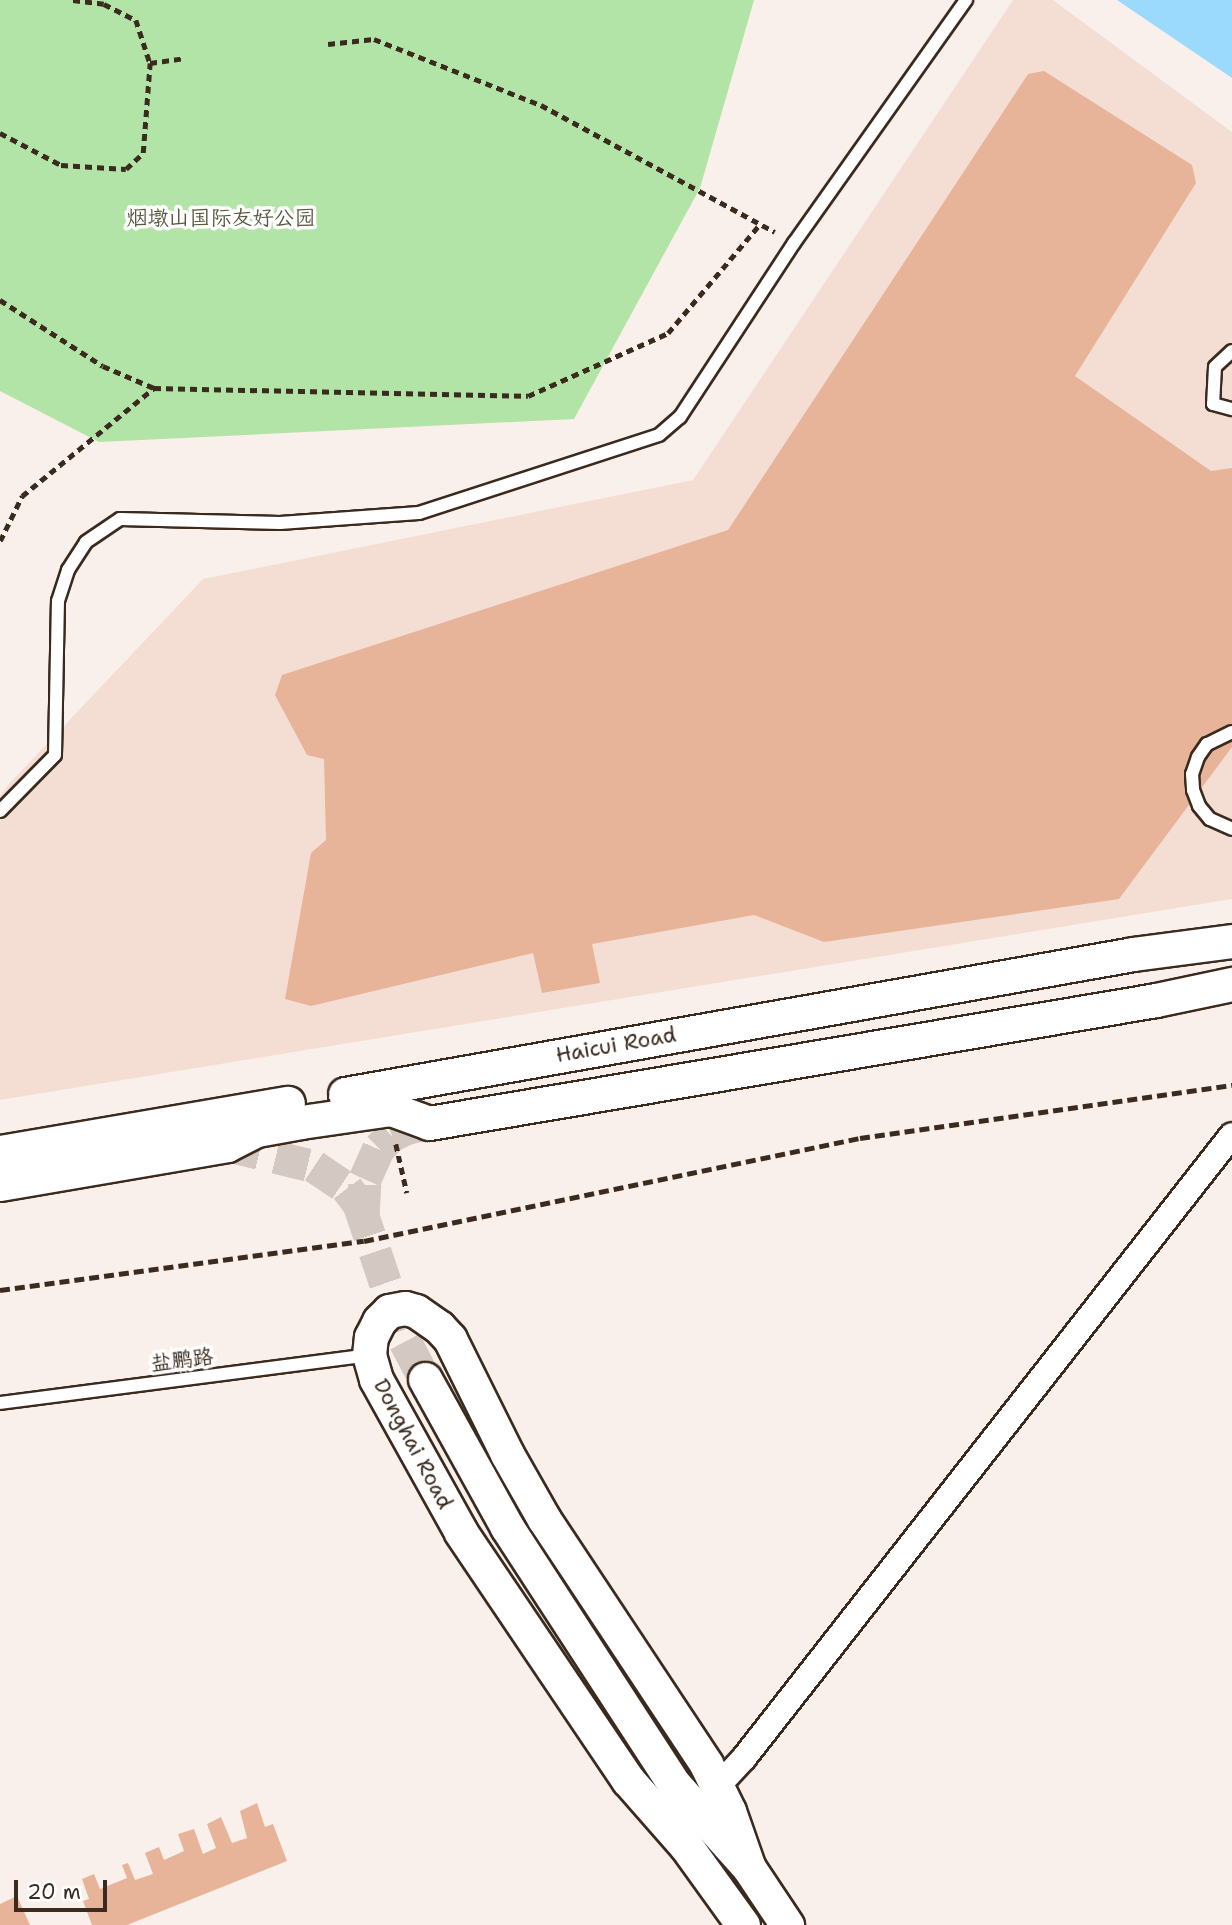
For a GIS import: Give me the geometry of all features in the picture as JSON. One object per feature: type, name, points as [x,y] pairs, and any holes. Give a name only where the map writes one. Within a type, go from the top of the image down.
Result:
[{"type":"street","name":"Haicui Road","points":[[0,1152],[1133,954],[1232,941]]},
{"type":"street","points":[[0,1184],[227,1145],[257,1130],[268,1128],[391,1109],[429,1123],[1156,1000],[1232,984]]},
{"type":"street","points":[[718,1786],[744,1758],[1232,1135]]},
{"type":"street","name":"Donghai Road","points":[[717,1885],[628,1780],[504,1599],[422,1463],[376,1378],[369,1355],[371,1337],[379,1321],[389,1311],[405,1308],[416,1311],[450,1339],[507,1454],[544,1519],[718,1786],[749,1868]]},
{"type":"street","name":"Donghai Road","points":[[425,1380],[507,1527],[674,1784],[749,1868],[787,1925]]},
{"type":"street","name":"Donghai Road","points":[[674,1784],[695,1842],[717,1885],[743,1925]]},
{"type":"lane","points":[[0,811],[55,755],[58,601],[68,569],[86,542],[120,519],[280,523],[419,513],[659,435],[680,417],[794,243],[966,0]]},
{"type":"lane","points":[[1232,351],[1215,367],[1213,404],[1232,409]]},
{"type":"lane","points":[[1232,732],[1207,744],[1198,757],[1192,774],[1193,790],[1199,806],[1210,819],[1232,829]]},
{"type":"lane","name":"盐鹏路","points":[[0,1403],[369,1355]]},
{"type":"path","points":[[0,134],[61,165],[126,169],[143,153],[150,63],[136,20],[104,4],[73,0]]},
{"type":"path","points":[[328,44],[374,39],[541,104],[794,243]]},
{"type":"path","points":[[150,63],[185,58]]},
{"type":"path","points":[[0,300],[103,366],[154,388],[528,396],[667,333],[760,224]]},
{"type":"path","points":[[0,541],[22,496],[154,388]]},
{"type":"path","points":[[395,1142],[407,1193]]},
{"type":"shaded area","points":[[1013,0],[1053,0],[1232,132],[1232,899],[0,1100],[0,796],[9,784],[203,579],[693,480]]},
{"type":"green space","name":"烟墩山国际友好公园","points":[[0,0],[754,0],[700,188],[574,419],[99,442],[0,391]]},
{"type":"water","points":[[1117,0],[1232,0],[1232,78]]},
{"type":"building","points":[[1044,71],[1192,165],[1196,183],[1075,376],[1211,471],[1232,468],[1232,747],[1119,899],[824,942],[754,915],[592,944],[600,983],[542,993],[533,953],[311,1006],[285,999],[311,853],[326,840],[324,759],[307,755],[275,695],[282,675],[728,530],[1028,74]]},
{"type":"building","points":[[257,1803],[265,1827],[273,1824],[287,1861],[127,1925],[92,1925],[83,1901],[89,1899],[82,1879],[94,1874],[100,1889],[127,1878],[122,1865],[128,1863],[135,1880],[153,1874],[145,1853],[159,1847],[164,1860],[184,1851],[178,1834],[194,1829],[203,1854],[216,1848],[207,1824],[221,1817],[232,1843],[247,1838],[240,1811]]},
{"type":"building","points":[[17,1896],[30,1925],[0,1925],[0,1904]]},
{"type":"tunnel","points":[[363,1217],[365,1179],[379,1148],[392,1135],[429,1123]]},
{"type":"tunnel","points":[[227,1145],[314,1166],[347,1188],[359,1204],[405,1341],[425,1379]]},
{"type":"railway","points":[[0,1290],[364,1241],[860,1138],[1232,1085]]}]
